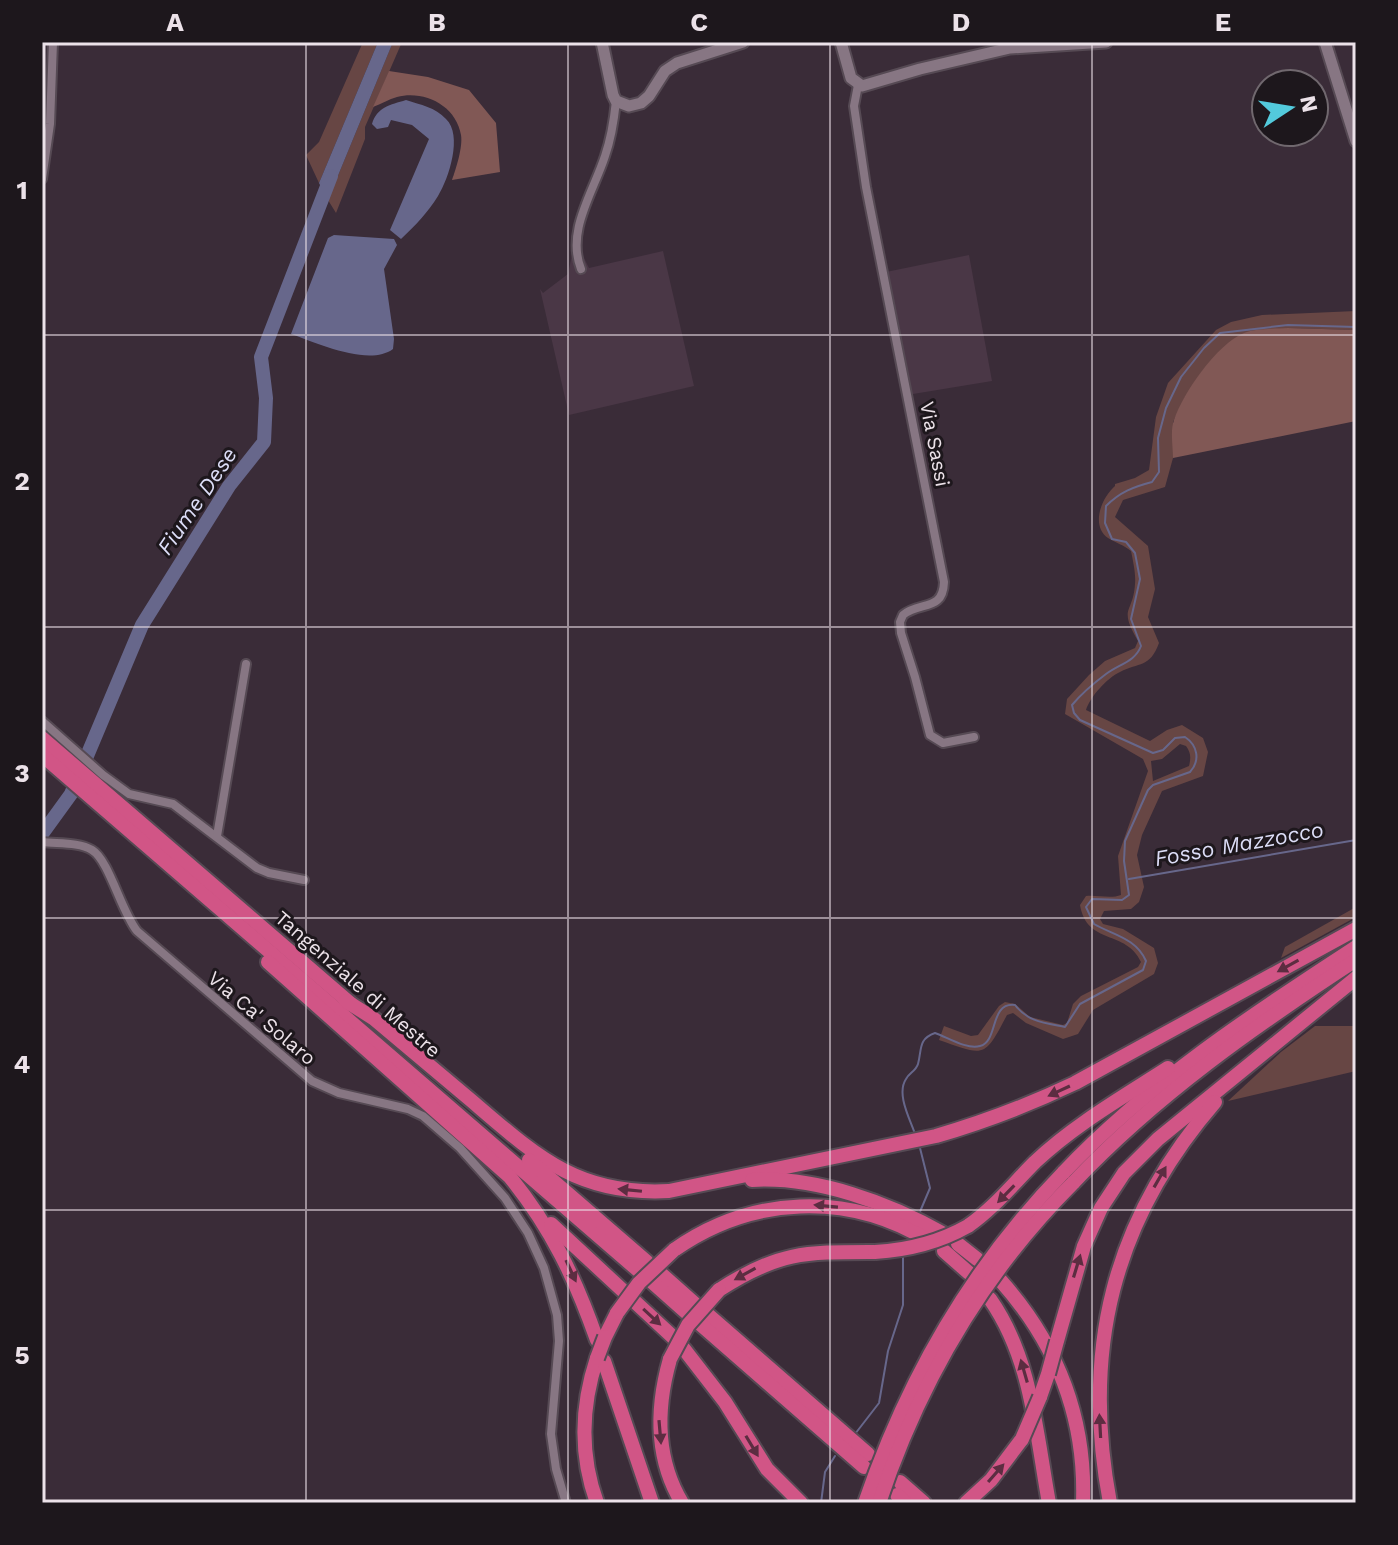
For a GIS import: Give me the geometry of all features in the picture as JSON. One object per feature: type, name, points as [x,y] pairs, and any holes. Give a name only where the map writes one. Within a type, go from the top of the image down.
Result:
[{"type":"highway","name":"Tangenziale di Mestre","points":[[42,738],[346,1001],[643,1266],[136,835],[96,785]]},
{"type":"highway","name":"Tangenziale di Mestre","points":[[42,755],[61,755]]},
{"type":"highway","points":[[136,835],[141,848],[481,1149],[510,1177],[534,1207],[679,1343],[725,1402],[767,1469],[801,1503]]},
{"type":"highway","points":[[346,1001],[373,1018],[536,1156],[563,1171],[600,1185],[636,1191],[669,1191],[936,1136],[1019,1109],[1075,1083],[1356,929]]},
{"type":"highway","points":[[879,1503],[915,1411],[963,1322],[1007,1257],[1068,1178],[1169,1093],[1340,964],[1356,947]]},
{"type":"highway","points":[[682,1503],[665,1465],[659,1411],[670,1359],[688,1325],[719,1290],[747,1272],[807,1252],[901,1251],[927,1245],[968,1226],[1001,1200],[1036,1161],[1070,1133],[1203,1046],[1340,964],[1356,960]]},
{"type":"highway","points":[[966,1503],[991,1480],[1022,1439],[1048,1374],[1084,1246],[1124,1173],[1158,1139],[1356,978]]},
{"type":"highway","points":[[865,1503],[891,1432],[937,1340],[996,1252],[1147,1096],[1227,1034]]},
{"type":"highway","points":[[1110,1503],[1101,1444],[1099,1383],[1102,1347],[1126,1243],[1170,1158],[1244,1068]]},
{"type":"highway","points":[[708,1184],[781,1180],[857,1196],[925,1233],[944,1234]]},
{"type":"highway","points":[[601,1339],[639,1283],[674,1250],[733,1218],[785,1206],[838,1207],[904,1220]]},
{"type":"highway","points":[[534,1207],[570,1270],[601,1339],[600,1360],[589,1386],[584,1435],[588,1472],[597,1503]]},
{"type":"highway","points":[[958,1244],[977,1259]]},
{"type":"highway","points":[[944,1251],[969,1273]]},
{"type":"highway","points":[[655,1277],[866,1461]]},
{"type":"highway","points":[[1001,1281],[1039,1331],[1067,1387],[1081,1446],[1083,1503]]},
{"type":"highway","points":[[990,1299],[1011,1333],[1023,1365],[1049,1503]]},
{"type":"highway","points":[[600,1360],[652,1503]]},
{"type":"highway","points":[[901,1493],[924,1503]]},
{"type":"street","points":[[42,179],[50,124],[53,42]]},
{"type":"street","points":[[581,269],[576,255],[576,236],[607,151],[615,98],[602,42]]},
{"type":"street","points":[[615,98],[629,106],[641,103],[669,68],[743,42]]},
{"type":"street","name":"Via Sassi","points":[[841,42],[851,78],[858,85],[854,106],[866,187],[944,582],[939,600],[903,615],[901,633],[930,735],[943,743],[974,737]]},
{"type":"street","points":[[858,85],[869,85],[920,69],[1010,48],[1106,42]]},
{"type":"street","points":[[1325,42],[1356,141]]},
{"type":"street","points":[[217,836],[246,664]]},
{"type":"street","points":[[42,721],[61,755]]},
{"type":"street","points":[[96,785],[173,804],[257,868],[304,880]]},
{"type":"street","name":"Via Ca' Solaro","points":[[42,842],[82,846],[99,855],[126,915],[137,931],[304,1075],[339,1093],[423,1116],[460,1148],[505,1198],[528,1233],[540,1259],[557,1315],[559,1341],[551,1434],[556,1469],[566,1503]]},
{"type":"shaded area","points":[[363,42],[378,42],[319,183],[306,155],[319,142]]},
{"type":"shaded area","points":[[393,42],[402,42],[365,127],[365,139],[336,213],[328,200]]},
{"type":"shaded area","points":[[389,71],[428,77],[469,90],[496,123],[500,172],[452,180],[461,140],[453,116],[438,102],[418,96],[397,97],[373,107]]},
{"type":"shaded area","points":[[574,245],[578,246],[589,268],[663,251],[694,386],[569,415],[540,289],[543,293],[568,274]]},
{"type":"shaded area","points":[[969,255],[992,381],[907,395],[886,272]]},
{"type":"shaded area","points":[[1356,311],[1356,330],[1288,328],[1203,370],[1173,422],[1173,458],[1165,487],[1123,500],[1115,517],[1148,546],[1155,589],[1148,617],[1159,643],[1148,661],[1120,672],[1105,683],[1086,710],[1150,741],[1182,725],[1203,738],[1208,752],[1203,776],[1162,791],[1142,835],[1137,855],[1144,887],[1139,902],[1131,909],[1104,911],[1100,919],[1103,924],[1123,929],[1154,948],[1158,963],[1154,974],[1093,1010],[1078,1034],[1063,1039],[1026,1023],[1013,1013],[1007,1015],[993,1040],[982,1050],[966,1049],[939,1040],[944,1026],[971,1036],[978,1035],[1005,1002],[1015,1004],[1030,1017],[1063,1025],[1067,1023],[1073,1004],[1081,996],[1138,967],[1141,962],[1126,945],[1090,927],[1080,905],[1086,896],[1121,895],[1118,856],[1148,771],[1143,759],[1065,714],[1067,699],[1089,675],[1105,661],[1135,648],[1138,641],[1128,616],[1135,580],[1131,551],[1103,532],[1100,511],[1115,484],[1149,470],[1156,417],[1168,383],[1216,330],[1231,322],[1262,315]],"holes":[[[1180,744],[1186,746],[1190,756],[1189,766],[1153,781],[1151,761],[1162,759]]]},
{"type":"shaded area","points":[[1288,328],[1356,330],[1356,421],[1173,458],[1172,434],[1178,409],[1212,358],[1244,333]]},
{"type":"shaded area","points":[[1356,907],[1356,917],[1281,958],[1285,947]]},
{"type":"shaded area","points":[[1315,1026],[1356,1026],[1356,1071],[1228,1101],[1281,1052]]},
{"type":"water","points":[[378,42],[393,42],[328,200],[319,183]]},
{"type":"water","points":[[406,100],[442,115],[451,126],[454,146],[450,168],[438,196],[401,239],[390,230],[429,139],[412,125],[391,120],[388,127],[377,129],[372,124],[381,110]]},
{"type":"water","points":[[334,235],[394,239],[397,245],[384,269],[394,339],[393,349],[383,354],[371,356],[343,352],[291,334],[328,238]]},
{"type":"waterway","name":"Fiume Dese","points":[[42,834],[71,794],[142,625],[229,486],[264,442],[266,398],[261,357],[331,176]]},
{"type":"waterway","points":[[915,1134],[902,1092],[906,1079],[917,1066],[926,1038],[935,1033],[963,1045],[980,1046],[990,1037],[1001,1009],[1015,1005],[1031,1018],[1065,1027],[1080,1004],[1143,970],[1146,961],[1130,942],[1094,924],[1086,907],[1092,899],[1122,900],[1129,895],[1124,861],[1125,841],[1148,790],[1153,785],[1190,772],[1196,763],[1196,753],[1185,737],[1175,738],[1163,750],[1153,753],[1080,720],[1074,713],[1072,705],[1080,696],[1106,674],[1131,659],[1141,646],[1131,619],[1140,579],[1135,553],[1126,542],[1112,539],[1105,523],[1106,506],[1127,491],[1152,482],[1159,472],[1158,438],[1166,408],[1181,377],[1220,333],[1288,325],[1356,327]]},
{"type":"waterway","name":"Fosso Mazzocco","points":[[1129,879],[1356,840]]},
{"type":"waterway","points":[[919,1144],[930,1188],[919,1214]]},
{"type":"waterway","points":[[855,1434],[879,1403],[888,1351],[903,1305],[903,1257]]},
{"type":"waterway","points":[[821,1503],[825,1472],[835,1456]]}]
